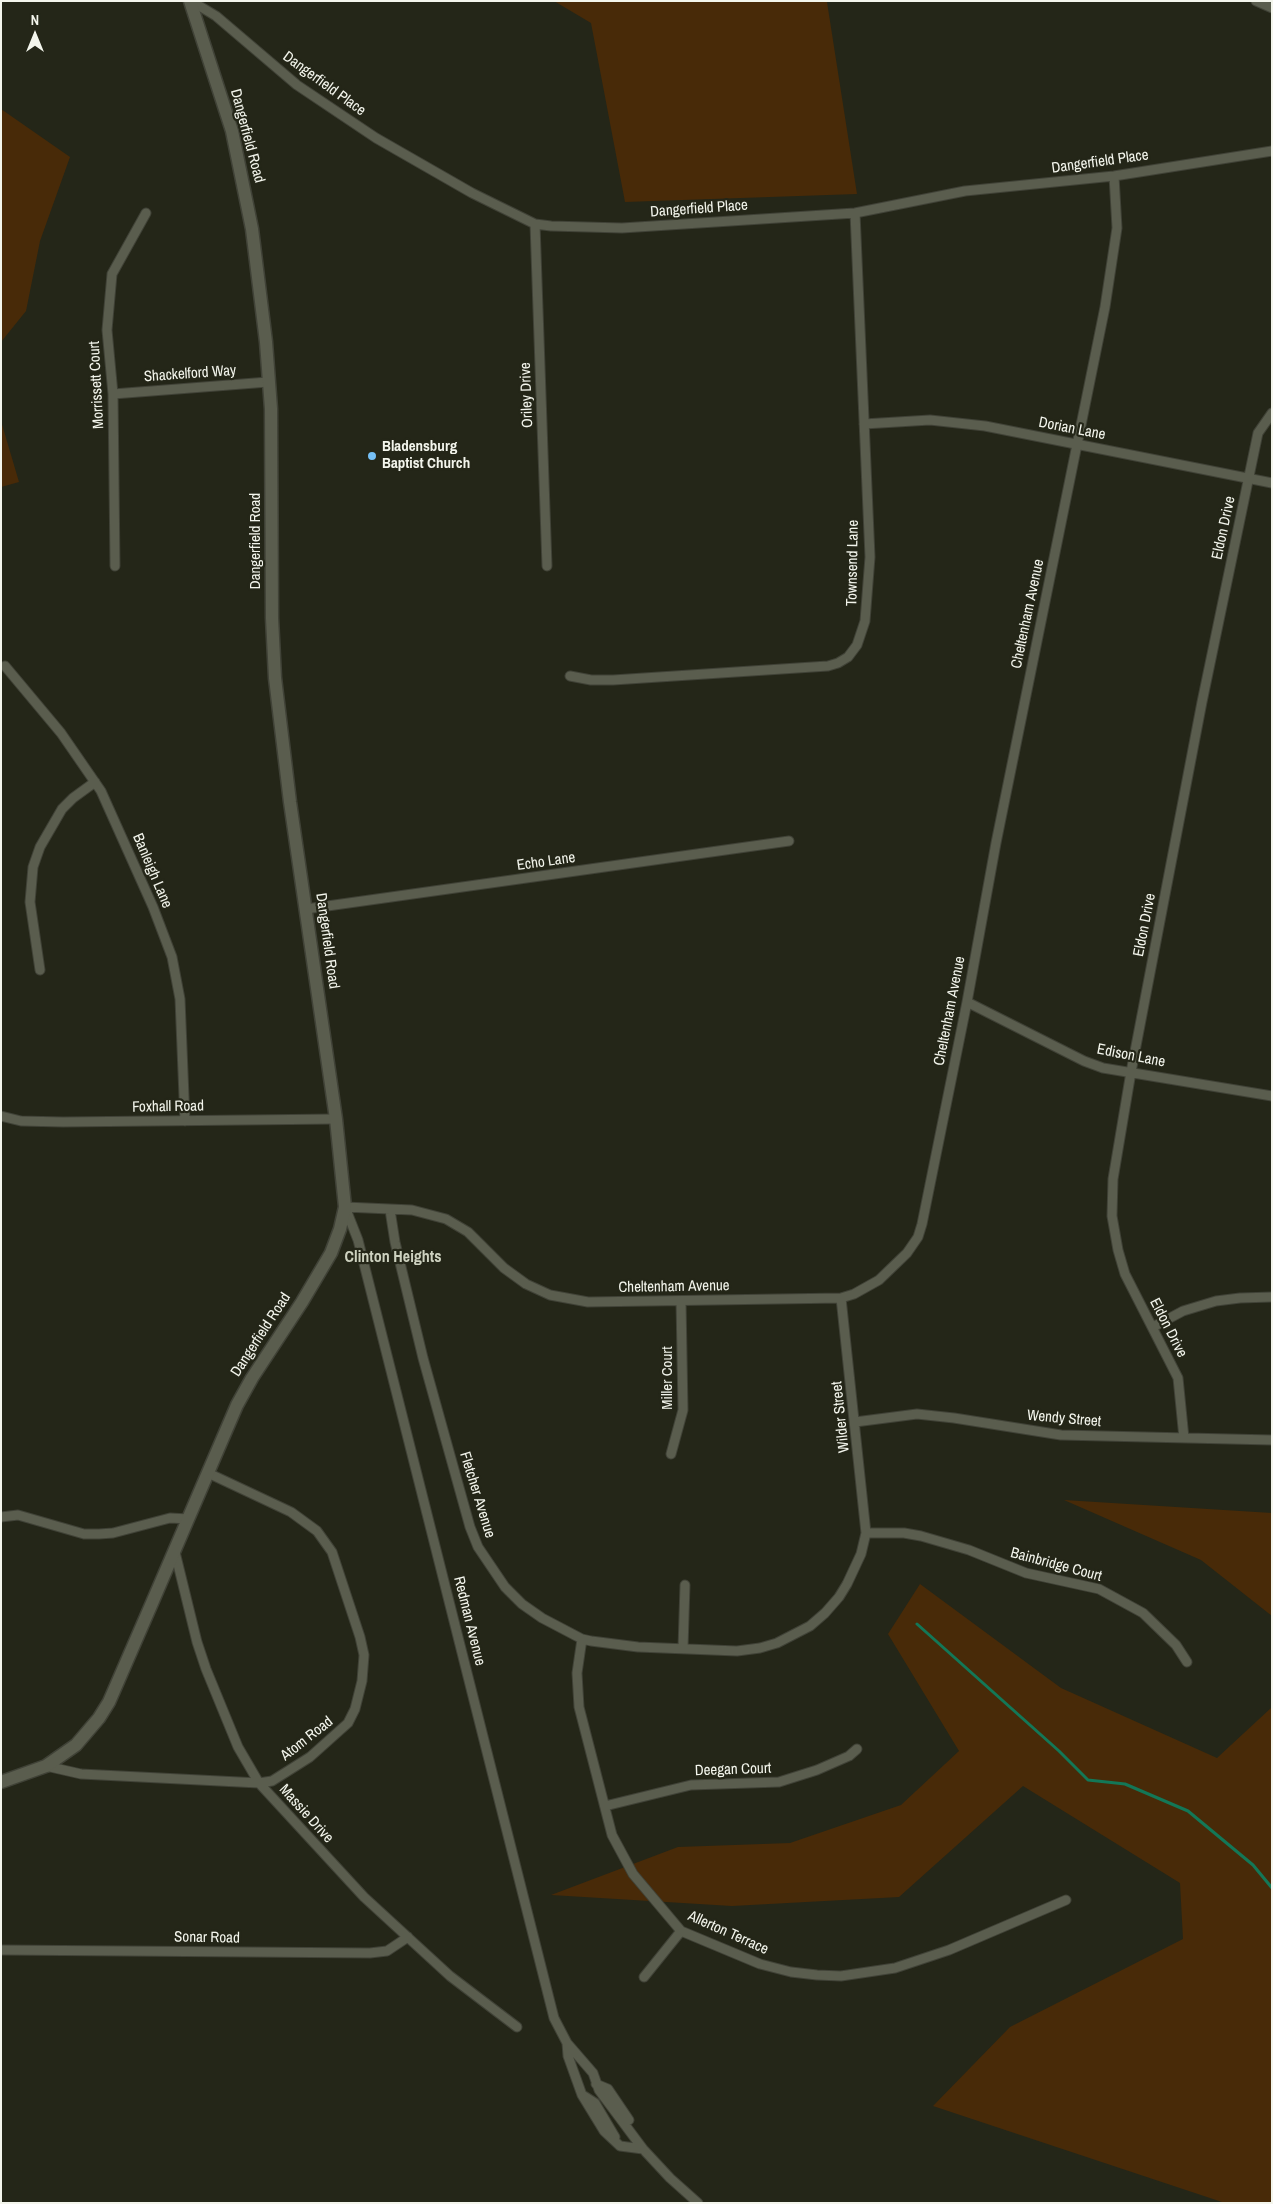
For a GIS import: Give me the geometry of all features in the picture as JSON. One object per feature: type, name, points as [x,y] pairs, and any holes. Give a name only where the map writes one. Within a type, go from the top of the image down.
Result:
[{"type":"street","name":"Dangerfield Place","points":[[191,1],[216,16],[297,85],[376,138],[439,176],[535,224],[576,228],[622,228],[855,213],[965,191],[1114,176],[1272,151]]},
{"type":"street","name":"Dangerfield Road","points":[[1,1782],[46,1766],[76,1745],[99,1718],[109,1702],[246,1388],[302,1302],[330,1253],[340,1229],[344,1207],[336,1119],[290,802],[275,678],[272,618],[272,480],[266,342],[252,229],[232,130],[191,1]]},
{"type":"street","points":[[1256,1],[1272,8]]},
{"type":"street","name":"Cheltenham Avenue","points":[[344,1207],[412,1210],[457,1224],[504,1268],[526,1284],[550,1295],[588,1302],[842,1298],[854,1294],[879,1280],[907,1253],[918,1237],[922,1224],[967,1002],[996,843],[1077,444],[1115,245],[1118,216],[1114,176]]},
{"type":"street","name":"Morrissett Court","points":[[115,566],[113,394],[107,330],[112,274],[146,212]]},
{"type":"street","name":"Townsend Lane","points":[[570,676],[591,680],[613,680],[828,666],[838,664],[848,657],[858,645],[863,630],[869,588],[870,556],[855,213]]},
{"type":"street","name":"Oriley Drive","points":[[535,224],[547,566]]},
{"type":"street","name":"Shackelford Way","points":[[113,394],[268,382]]},
{"type":"street","name":"Eldon Drive","points":[[1184,1438],[1178,1378],[1125,1274],[1118,1250],[1112,1216],[1112,1179],[1202,702],[1248,479],[1258,433],[1272,413]]},
{"type":"street","name":"Dorian Lane","points":[[864,424],[930,420],[951,422],[1077,444],[1272,483]]},
{"type":"street","name":"Banleigh Lane","points":[[5,666],[61,733],[109,804],[172,956],[182,1009],[185,1121]]},
{"type":"street","points":[[40,970],[30,902],[34,867],[40,847],[54,821],[73,798],[95,782]]},
{"type":"street","name":"Echo Lane","points":[[306,910],[790,841]]},
{"type":"street","name":"Edison Lane","points":[[967,1002],[1084,1061],[1103,1068],[1272,1096]]},
{"type":"street","name":"Foxhall Road","points":[[1,1116],[22,1121],[63,1122],[336,1119]]},
{"type":"street","name":"Redman Avenue","points":[[344,1207],[358,1240],[554,2018],[567,2043]]},
{"type":"street","name":"Fletcher Avenue","points":[[390,1210],[394,1242],[423,1358],[470,1526],[478,1547],[505,1587],[522,1604],[542,1618],[582,1639],[629,1646],[737,1651],[760,1648],[777,1643],[810,1626],[831,1607],[847,1584],[861,1554],[866,1533]]},
{"type":"street","points":[[1153,1327],[1183,1311],[1216,1301],[1272,1296]]},
{"type":"street","name":"Wilder Street","points":[[842,1298],[866,1533]]},
{"type":"street","name":"Miller Court","points":[[671,1454],[684,1410],[681,1301]]},
{"type":"street","name":"Wendy Street","points":[[856,1422],[917,1414],[1061,1435],[1272,1440]]},
{"type":"street","name":"Atom Road","points":[[46,1766],[81,1774],[259,1783],[272,1781],[310,1757],[348,1723],[355,1709],[362,1681],[364,1655],[339,1572],[326,1541],[317,1531],[291,1512],[208,1473]]},
{"type":"street","points":[[1,1517],[18,1515],[84,1534],[113,1533],[170,1518],[189,1519]]},
{"type":"street","name":"Bainbridge Court","points":[[866,1533],[904,1533],[921,1536],[969,1550],[1026,1573],[1099,1589],[1143,1612],[1176,1645],[1187,1662]]},
{"type":"street","name":"Massie Drive","points":[[175,1552],[197,1642],[206,1669],[238,1747],[259,1783],[328,1860],[408,1937],[450,1976],[517,2027]]},
{"type":"street","points":[[683,1648],[684,1585]]},
{"type":"street","name":"Allerton Terrace","points":[[582,1639],[577,1673],[579,1708],[612,1836],[633,1874],[680,1930],[760,1964],[791,1972],[841,1976],[896,1968],[949,1950],[1066,1900]]},
{"type":"street","name":"Deegan Court","points":[[605,1806],[691,1785],[779,1782],[817,1770],[849,1756],[857,1749]]},
{"type":"street","points":[[644,1977],[680,1930]]},
{"type":"street","name":"Sonar Road","points":[[1,1950],[370,1953],[387,1951],[408,1937]]},
{"type":"street","points":[[567,2043],[593,2073],[596,2084],[608,2089],[635,2128],[643,2149],[670,2178],[698,2203]]},
{"type":"street","points":[[567,2043],[568,2056],[582,2095],[595,2103],[620,2146],[643,2149]]},
{"type":"shaded area","points":[[554,1],[830,1],[827,2],[857,194],[625,202],[591,23]]},
{"type":"shaded area","points":[[1,109],[70,157],[40,241],[26,311],[1,342]]},
{"type":"shaded area","points":[[1,421],[19,482],[1,487]]},
{"type":"shaded area","points":[[1064,1500],[1272,1513],[1272,1616],[1201,1560]]},
{"type":"shaded area","points":[[920,1584],[1061,1688],[1217,1758],[1271,1708],[1272,1643],[1272,2203],[1225,2203],[933,2106],[1010,2027],[1183,1939],[1180,1883],[1023,1786],[899,1897],[732,1906],[551,1895],[678,1847],[790,1843],[901,1805],[959,1751],[888,1634]]},
{"type":"waterway","points":[[917,1624],[1059,1751],[1088,1780],[1125,1784],[1188,1811],[1253,1865],[1272,1888]]},
{"type":"place","name":"Bladensburg Baptist Church","points":[[372,456]]},
{"type":"district","name":"Clinton Heights","points":[[393,1258]]}]
